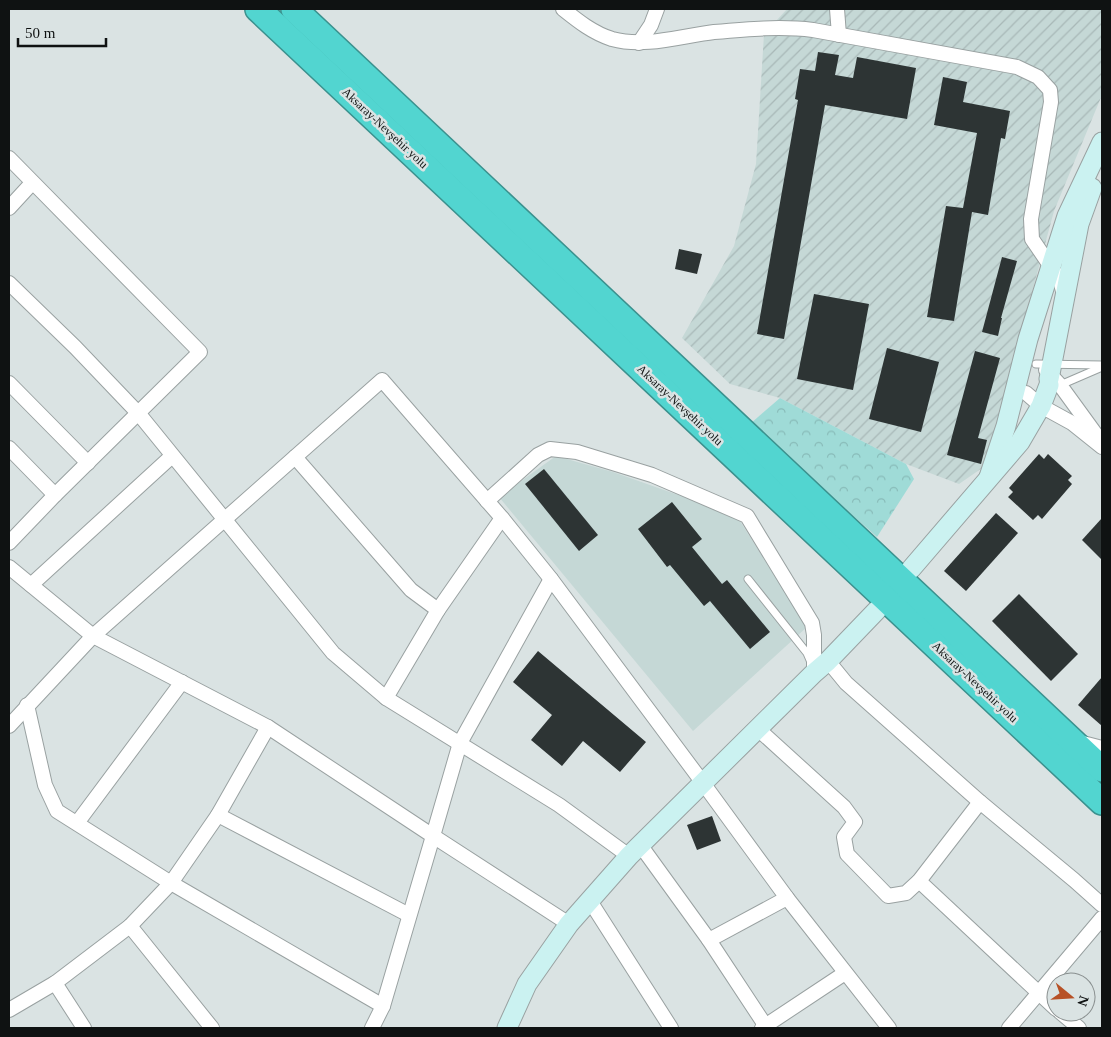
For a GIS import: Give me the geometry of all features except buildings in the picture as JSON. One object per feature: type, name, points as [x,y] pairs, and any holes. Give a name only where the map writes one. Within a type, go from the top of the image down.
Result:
[{"type":"highway","name":"Aksaray-Nevşehir yolu","points":[[258,9],[1102,802]]},
{"type":"highway","name":"Aksaray-Nevşehir yolu","points":[[294,9],[1102,769]]},
{"type":"street","points":[[564,9],[585,26],[611,38],[639,43],[716,32],[790,27],[1017,67],[1038,77],[1050,90],[1051,102],[1031,219],[1032,239],[1060,280],[1064,296]]},
{"type":"street","points":[[639,43],[651,25],[657,9]]},
{"type":"street","points":[[837,9],[839,35]]},
{"type":"street","points":[[989,477],[1006,426],[1028,339],[1067,216],[1102,142]]},
{"type":"street","points":[[9,158],[200,352],[9,543]]},
{"type":"street","points":[[911,570],[1020,442],[1045,382],[1080,224],[1102,160]]},
{"type":"street","points":[[9,208],[32,183]]},
{"type":"street","points":[[9,283],[75,346],[139,414],[333,653],[386,698],[635,851],[709,940],[765,1028],[845,973]]},
{"type":"street","points":[[1019,375],[1020,385],[1045,382]]},
{"type":"street","points":[[9,726],[93,636],[382,380],[502,518],[551,579],[787,898],[889,1028]]},
{"type":"street","points":[[9,382],[88,463]]},
{"type":"street","points":[[1045,382],[1102,442]]},
{"type":"street","points":[[1045,382],[1072,423],[1102,447]]},
{"type":"street","points":[[9,448],[55,495]]},
{"type":"street","points":[[487,501],[538,455],[550,449],[577,452],[652,475],[746,516],[812,623],[821,667],[846,683],[980,802],[1100,898]]},
{"type":"street","points":[[31,585],[172,456]]},
{"type":"street","points":[[295,457],[411,590],[438,610]]},
{"type":"street","points":[[386,698],[438,610],[502,518]]},
{"type":"street","points":[[9,567],[93,636],[268,727],[569,924]]},
{"type":"street","points":[[372,1028],[383,1006],[460,743],[551,579]]},
{"type":"street","points":[[507,1028],[527,984],[569,924],[635,851],[877,610]]},
{"type":"street","points":[[77,823],[182,682]]},
{"type":"street","points":[[27,706],[45,785],[57,811],[171,883],[383,1006]]},
{"type":"street","points":[[9,1010],[56,983],[130,926],[171,883],[218,815],[268,727]]},
{"type":"street","points":[[758,729],[844,807],[855,822],[844,838],[847,854],[888,896],[906,892],[919,881],[980,802]]},
{"type":"street","points":[[1072,740],[1102,748]]},
{"type":"street","points":[[1076,777],[1102,808]]},
{"type":"street","points":[[218,815],[409,915]]},
{"type":"street","points":[[919,881],[1046,1000]]},
{"type":"street","points":[[709,940],[787,898]]},
{"type":"street","points":[[590,901],[671,1028]]},
{"type":"street","points":[[1009,1028],[1102,918]]},
{"type":"street","points":[[130,926],[205,1026]]},
{"type":"street","points":[[56,983],[84,1028]]},
{"type":"lane","points":[[1045,382],[1102,366]]},
{"type":"lane","points":[[1045,382],[1102,366]]},
{"type":"lane","points":[[748,579],[807,653],[821,667]]},
{"type":"shaded area","points":[[787,9],[1102,9],[1102,95],[1054,211],[985,466],[959,484],[906,464],[780,398],[730,384],[682,338],[734,246],[756,164],[764,34]]},
{"type":"shaded area","points":[[556,456],[613,472],[684,497],[740,521],[807,627],[693,731],[499,497]]},
{"type":"green space","points":[[780,398],[906,464],[914,479],[877,537],[750,424]]}]
